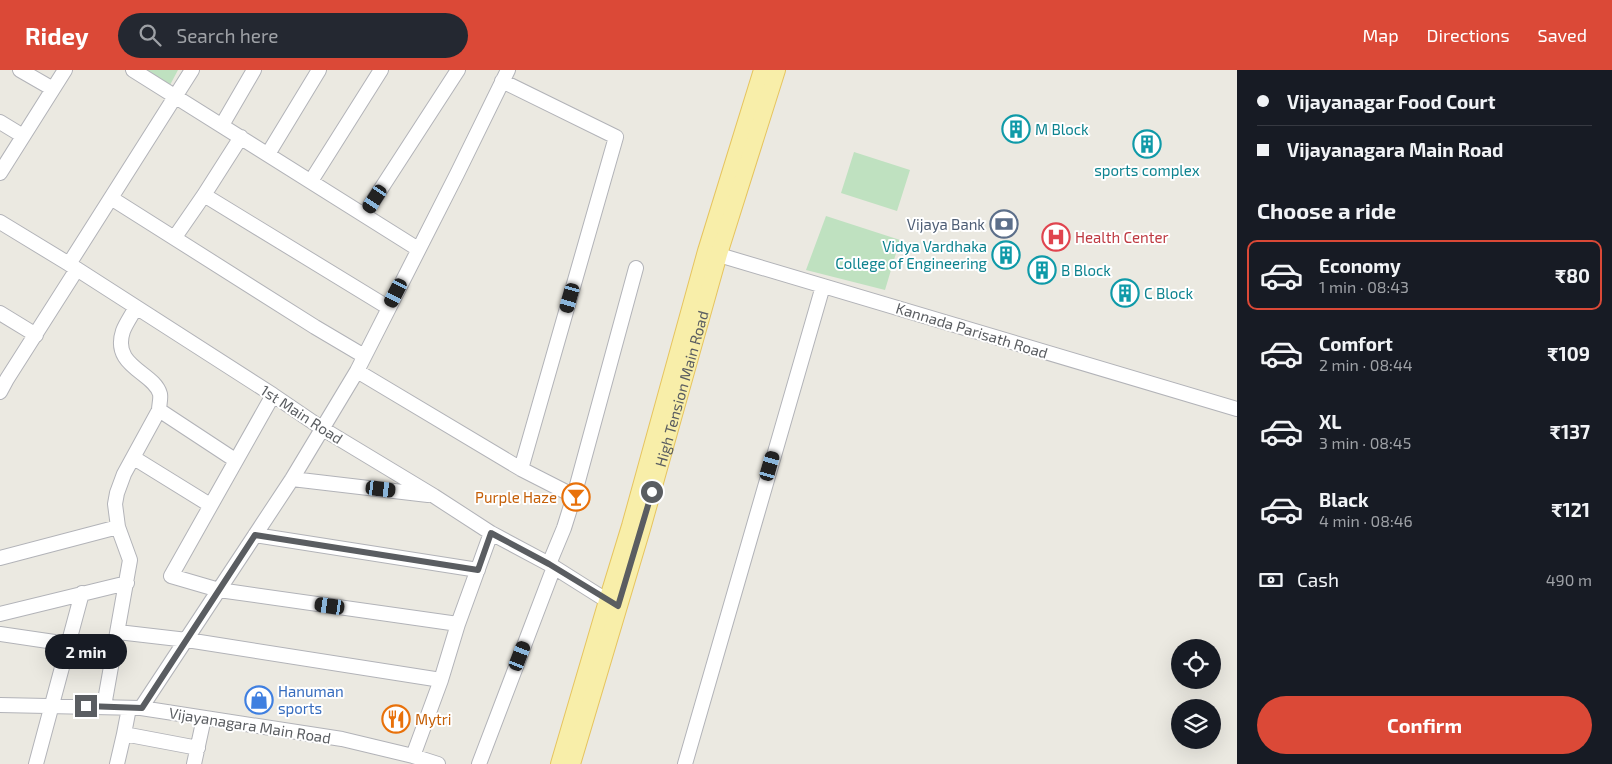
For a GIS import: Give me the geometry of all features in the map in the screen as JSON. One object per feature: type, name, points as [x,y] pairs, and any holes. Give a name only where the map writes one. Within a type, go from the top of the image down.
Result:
[{"type":"main road","points":[[712,252],[762,70]]},
{"type":"main road","name":"High Tension Main Road","points":[[572,764],[612,604],[642,529],[712,252],[777,70]]},
{"type":"main road","points":[[559,764],[612,604]]},
{"type":"street","points":[[20,70],[53,89]]},
{"type":"street","points":[[0,173],[65,70]]},
{"type":"street","points":[[133,70],[418,249]]},
{"type":"street","points":[[0,392],[4,377],[36,336],[111,198],[192,70]]},
{"type":"street","points":[[222,125],[254,70]]},
{"type":"street","points":[[268,154],[319,70]]},
{"type":"street","points":[[310,181],[380,70]]},
{"type":"street","points":[[364,215],[458,70]]},
{"type":"street","points":[[117,764],[124,734],[135,708],[186,640],[292,479],[356,371],[505,75],[616,137],[521,469]]},
{"type":"street","points":[[0,122],[23,136]]},
{"type":"street","points":[[175,237],[241,137]]},
{"type":"street","points":[[204,195],[389,308]]},
{"type":"street","points":[[111,198],[314,327],[364,356]]},
{"type":"street","name":"1st Main Road","points":[[0,222],[73,266],[323,429],[491,533],[552,565],[612,604]]},
{"type":"street","name":"Kannada Parisath Road","points":[[712,252],[1237,409]]},
{"type":"street","points":[[479,764],[564,528],[636,268]]},
{"type":"street","points":[[685,764],[823,286]]},
{"type":"street","points":[[104,706],[130,560],[118,527],[115,504],[124,474],[158,410],[160,394],[156,387],[129,362],[123,353],[123,332],[136,307]]},
{"type":"street","points":[[0,313],[36,336]]},
{"type":"street","points":[[356,371],[521,469],[574,496]]},
{"type":"street","points":[[273,395],[171,576],[219,590],[458,624]]},
{"type":"street","points":[[158,410],[235,460]]},
{"type":"street","points":[[134,458],[210,505]]},
{"type":"street","points":[[292,479],[434,496]]},
{"type":"street","points":[[0,558],[118,527]]},
{"type":"street","points":[[413,756],[491,533]]},
{"type":"street","points":[[255,535],[478,570]]},
{"type":"street","points":[[0,614],[127,583]]},
{"type":"street","points":[[36,764],[82,593]]},
{"type":"street","points":[[118,632],[186,640],[441,680]]},
{"type":"street","points":[[0,634],[68,644]]},
{"type":"street","name":"Vijayanagara Main Road","points":[[0,705],[135,708],[342,739],[438,764]]},
{"type":"street","points":[[194,764],[204,718]]},
{"type":"street","points":[[124,734],[198,748]]},
{"type":"green space","points":[[147,70],[178,70],[170,85]]},
{"type":"green space","points":[[854,152],[910,170],[897,211],[841,193]]},
{"type":"green space","points":[[826,216],[900,240],[885,290],[806,270]]},
{"type":"place","name":"M Block","points":[[1016,129]]},
{"type":"place","name":"sports complex","points":[[1147,144]]},
{"type":"place","name":"Vijaya Bank","points":[[1004,224]]},
{"type":"place","name":"Health Center","points":[[1056,237]]},
{"type":"place","name":"Vidya Vardhaka College of Engineering","points":[[1006,255]]},
{"type":"place","name":"B Block","points":[[1042,270]]},
{"type":"place","name":"C Block","points":[[1125,293]]},
{"type":"place","name":"Purple Haze","points":[[576,497]]},
{"type":"place","name":"Hanuman sports","points":[[259,700]]},
{"type":"place","name":"Mytri","points":[[396,719]]},
{"type":"route","points":[[86,706],[142,708],[255,535],[478,570],[491,533],[549,564],[606,601],[618,606],[652,492]]}]
